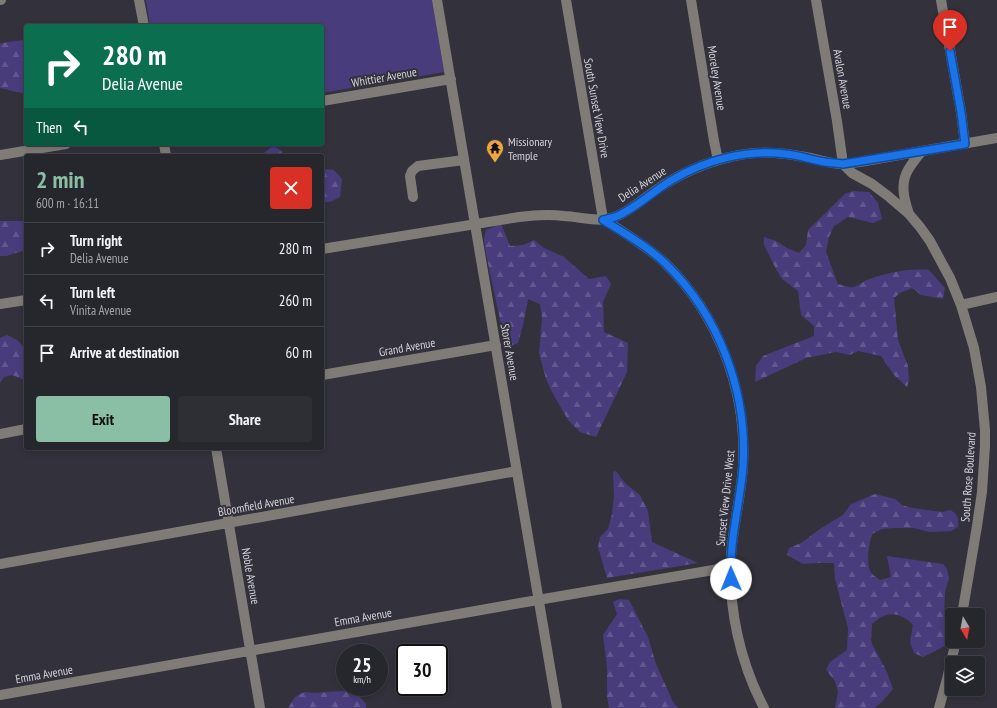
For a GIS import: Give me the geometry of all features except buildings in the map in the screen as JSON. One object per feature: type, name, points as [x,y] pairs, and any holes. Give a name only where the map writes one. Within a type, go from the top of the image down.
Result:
[{"type":"street","points":[[139,0],[144,24]]},
{"type":"street","name":"Storer Avenue","points":[[437,0],[557,708]]},
{"type":"street","name":"South Sunset View Drive","points":[[566,0],[603,220]]},
{"type":"street","name":"Moreley Avenue","points":[[691,0],[718,160]]},
{"type":"street","name":"Avalon Avenue","points":[[816,0],[843,164]]},
{"type":"street","points":[[941,0],[961,112],[965,144]]},
{"type":"street","name":"Whittier Avenue","points":[[324,101],[451,79]]},
{"type":"street","name":"Delia Avenue","points":[[324,250],[475,223],[519,217],[541,215],[603,220],[615,217],[630,209],[656,190],[686,172],[730,156],[770,153],[804,156],[824,162],[843,164],[997,138]]},
{"type":"street","points":[[0,155],[54,146]]},
{"type":"street","name":"South Rose Boulevard","points":[[909,214],[904,199],[903,190],[905,178],[908,170],[922,151]]},
{"type":"street","points":[[413,197],[410,176],[412,170],[418,166],[464,160]]},
{"type":"street","name":"South Rose Boulevard","points":[[843,164],[852,173],[888,196],[909,214],[920,227],[930,241],[950,278],[961,304],[971,338],[981,386],[985,446],[982,492],[963,608]]},
{"type":"street","name":"Sunset View Drive West","points":[[603,220],[654,254],[690,290],[717,334],[727,360],[738,396],[744,438],[741,486],[734,531],[731,567],[732,601],[734,617],[748,671],[756,693],[764,708]]},
{"type":"street","points":[[961,304],[997,297]]},
{"type":"street","points":[[0,304],[24,300]]},
{"type":"street","name":"Grand Avenue","points":[[324,375],[496,345]]},
{"type":"street","points":[[0,434],[24,429]]},
{"type":"street","name":"Noble Avenue","points":[[216,450],[260,708]]},
{"type":"street","name":"Bloomfield Avenue","points":[[0,564],[517,472]]},
{"type":"street","name":"Emma Avenue","points":[[0,695],[250,650],[731,567]]},
{"type":"street","points":[[939,708],[954,648]]},
{"type":"green space","points":[[146,0],[432,0],[444,72],[324,93],[324,24],[150,24]]},
{"type":"green space","points":[[24,40],[24,94],[0,88],[0,44]]},
{"type":"green space","points":[[273,146],[282,151],[283,154],[264,154]]},
{"type":"green space","points":[[324,169],[334,170],[342,179],[340,197],[330,202],[324,202]]},
{"type":"green space","points":[[853,191],[869,192],[878,203],[882,219],[873,223],[848,217],[834,226],[829,237],[826,252],[838,284],[853,287],[867,280],[890,273],[905,270],[929,270],[945,288],[943,299],[921,295],[912,288],[900,293],[894,298],[898,340],[908,366],[909,381],[907,387],[894,375],[881,356],[858,351],[850,355],[836,352],[806,358],[755,382],[756,366],[763,356],[814,336],[814,326],[801,315],[798,291],[782,279],[764,245],[764,237],[776,241],[799,253],[806,245],[808,230],[845,194]]},
{"type":"green space","points":[[0,221],[24,221],[24,251],[6,256],[0,256]]},
{"type":"green space","points":[[501,224],[510,246],[523,245],[534,240],[544,248],[564,257],[589,279],[606,276],[611,284],[603,302],[604,332],[628,343],[627,372],[596,437],[580,432],[568,420],[546,379],[539,353],[542,318],[540,304],[528,299],[518,343],[506,348],[484,239],[486,230]]},
{"type":"green space","points":[[7,335],[17,340],[24,347],[24,379],[12,375],[4,377],[0,383],[0,338]]},
{"type":"green space","points":[[616,471],[627,485],[640,495],[648,511],[652,542],[698,563],[607,578],[598,547],[600,537],[608,529],[612,514],[614,496],[613,472]]},
{"type":"green space","points":[[875,494],[895,499],[902,505],[912,508],[942,512],[950,510],[955,513],[958,522],[958,527],[951,531],[929,532],[914,528],[893,528],[882,529],[872,534],[868,560],[872,574],[880,580],[891,577],[887,556],[943,564],[947,569],[949,578],[945,592],[945,646],[923,657],[914,653],[910,642],[913,625],[908,620],[893,614],[882,617],[872,624],[871,642],[887,672],[893,689],[882,702],[874,708],[835,708],[838,692],[835,681],[826,670],[830,662],[847,650],[848,628],[835,579],[834,563],[803,564],[787,555],[789,548],[801,543],[843,515],[851,504]]},
{"type":"green space","points":[[619,599],[629,600],[648,637],[656,664],[673,702],[678,708],[609,708],[607,696],[607,667],[603,635],[617,614],[613,602]]},
{"type":"green space","points":[[336,691],[336,696],[359,696],[366,704],[366,708],[288,708],[295,697],[304,692],[315,693]]},
{"type":"place","name":"Missionary Temple","points":[[495,163]]},
{"type":"route","points":[[731,579],[731,555],[741,486],[744,438],[738,396],[732,373],[717,334],[690,290],[665,263],[654,254],[603,220],[615,217],[630,209],[671,180],[686,172],[730,156],[757,153],[785,154],[804,156],[824,162],[843,164],[965,144],[950,51]]}]
